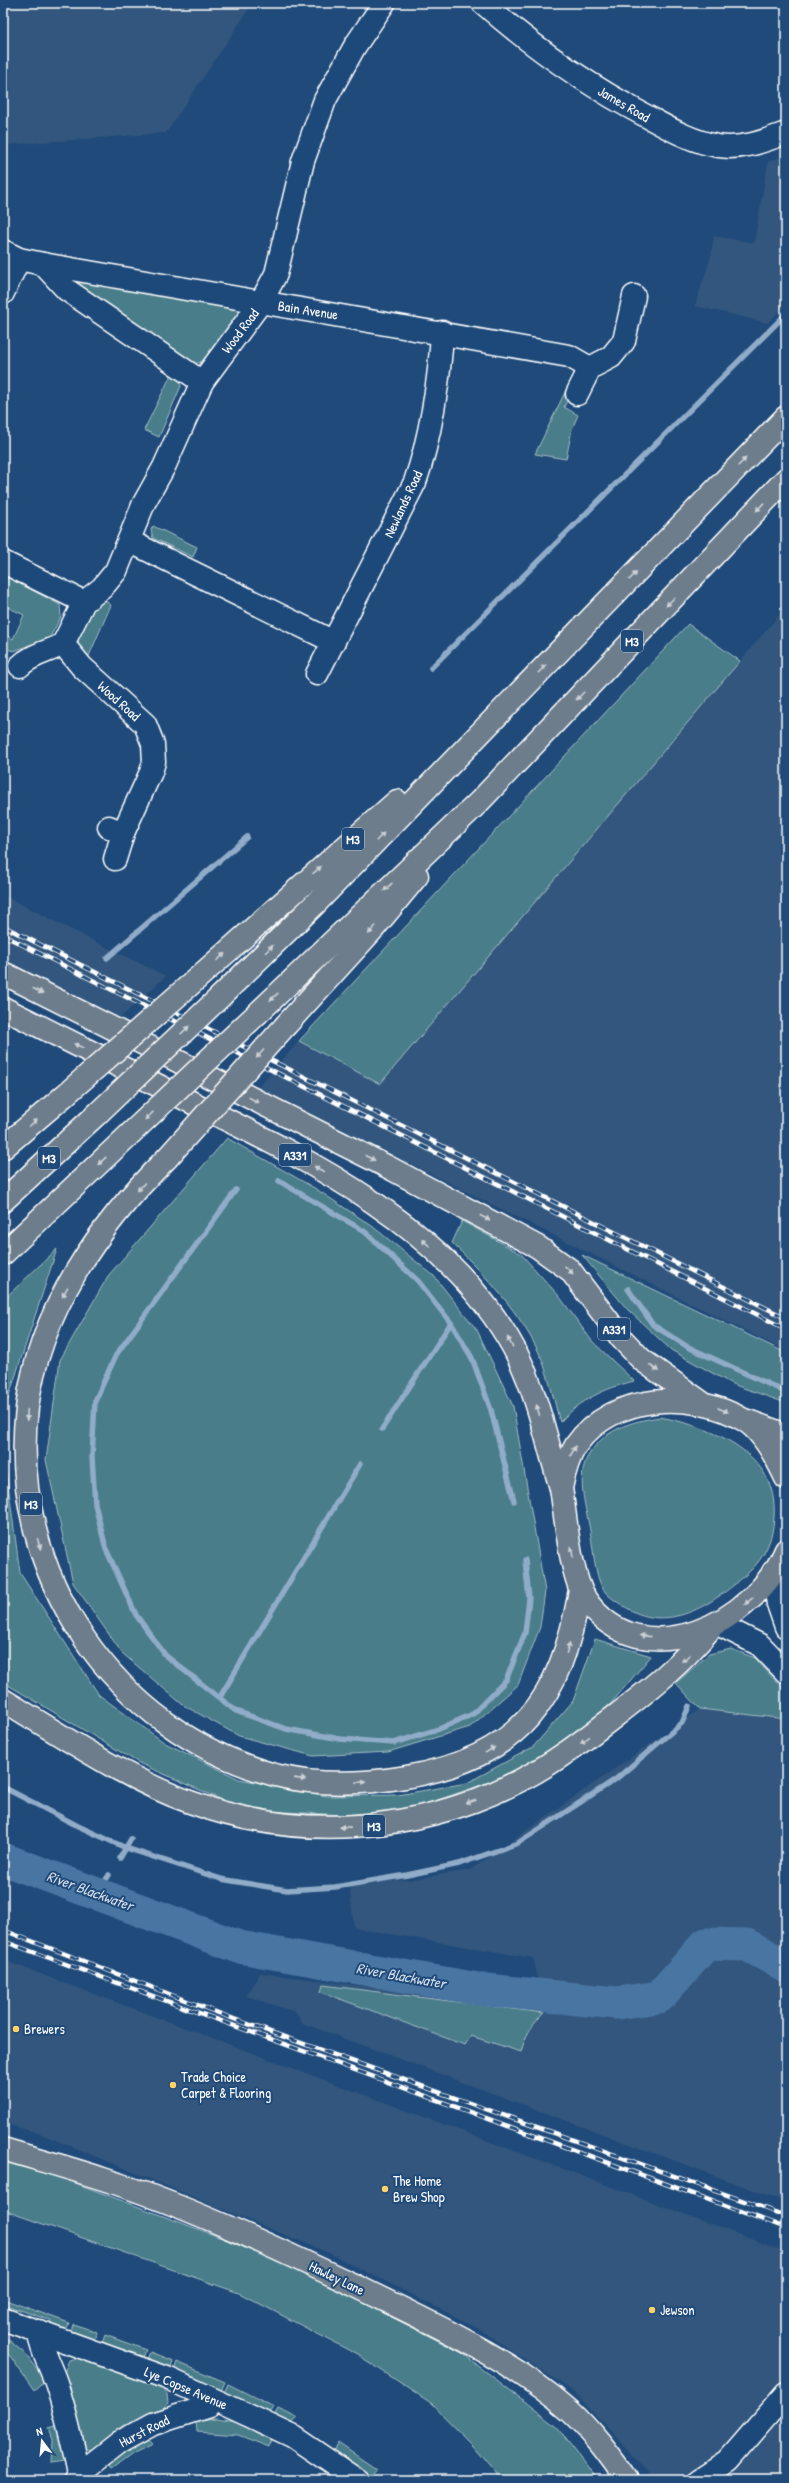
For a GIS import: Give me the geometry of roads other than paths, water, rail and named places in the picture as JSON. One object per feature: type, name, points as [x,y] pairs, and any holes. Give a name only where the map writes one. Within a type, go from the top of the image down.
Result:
[{"type":"main road","name":"M3","points":[[3,1200],[96,1115],[314,905],[786,417]]},
{"type":"main road","name":"M3","points":[[3,1254],[478,803],[786,479]]},
{"type":"main road","name":"M3","points":[[3,1148],[64,1096],[192,983],[294,890],[515,697]]},
{"type":"main road","name":"M3","points":[[478,803],[374,928],[124,1206],[86,1255],[53,1314],[40,1347],[27,1409],[25,1440],[29,1492],[44,1558],[69,1615],[84,1639],[116,1680],[141,1703],[197,1742],[224,1756],[277,1776],[322,1782],[390,1780],[424,1774],[482,1754],[505,1741],[536,1711],[553,1685],[565,1655],[574,1626],[580,1590]]},
{"type":"main road","name":"A331","points":[[3,973],[388,1167],[538,1247],[570,1270],[622,1339],[642,1360],[701,1402]]},
{"type":"main road","name":"A331","points":[[3,1008],[266,1140],[349,1186],[414,1232],[461,1278],[493,1315],[509,1340],[533,1394],[561,1488]]},
{"type":"main road","points":[[782,1560],[749,1601],[714,1626],[669,1637],[641,1636],[627,1633],[596,1612],[580,1590],[561,1488],[564,1472],[576,1445],[587,1433],[610,1415],[650,1402],[701,1402],[745,1420],[786,1434]]},
{"type":"main road","points":[[745,1420],[772,1450],[786,1478]]},
{"type":"main road","name":"M3","points":[[3,1700],[129,1774],[191,1802],[248,1818],[280,1824],[351,1827],[374,1826],[432,1815],[461,1806],[486,1797],[540,1770],[585,1740],[666,1675],[690,1653],[714,1626]]},
{"type":"main road","name":"Hawley Lane","points":[[3,2149],[104,2179],[181,2208],[286,2252],[455,2335],[528,2379],[571,2412],[611,2457],[627,2480]]},
{"type":"street","name":"Wood Road","points":[[115,859],[116,830],[151,772],[154,762],[152,739],[145,724],[82,667],[63,644],[84,602],[102,588],[116,571],[202,382],[261,302],[276,274],[303,161],[325,100],[355,46],[384,3]]},
{"type":"street","name":"James Road","points":[[483,3],[563,68],[671,130],[696,140],[718,146],[736,147],[756,144],[786,133]]},
{"type":"street","name":"Bain Avenue","points":[[11,255],[43,264],[442,332],[581,363]]},
{"type":"street","points":[[3,293],[11,255]]},
{"type":"street","points":[[43,264],[67,290],[202,382]]},
{"type":"street","points":[[577,394],[581,363],[611,357],[624,342],[634,296]]},
{"type":"street","name":"Newlands Road","points":[[317,674],[416,482],[435,394],[442,332]]},
{"type":"street","points":[[129,541],[334,642]]},
{"type":"street","points":[[3,562],[84,602]]},
{"type":"street","points":[[14,669],[27,659],[50,651],[63,644]]},
{"type":"street","points":[[782,1560],[778,1604],[786,1627]]},
{"type":"street","points":[[714,1626],[760,1645],[786,1672]]},
{"type":"street","name":"Lye Copse Avenue","points":[[3,2319],[167,2378],[292,2436],[357,2480]]},
{"type":"street","name":"Hurst Road","points":[[38,2331],[42,2352],[58,2388],[71,2432],[78,2477]]},
{"type":"street","points":[[699,2480],[728,2461],[786,2394]]},
{"type":"street","name":"Hurst Road","points":[[78,2477],[126,2438],[166,2418],[209,2406],[214,2400]]},
{"type":"waterway","points":[[431,668],[786,314]]},
{"type":"waterway","points":[[107,958],[247,837]]},
{"type":"waterway","points":[[279,1181],[364,1231],[418,1281],[451,1323],[472,1358],[491,1410],[514,1501]]},
{"type":"waterway","points":[[236,1190],[116,1355],[95,1401],[92,1457],[95,1504],[106,1549],[136,1615],[166,1656],[236,1711],[286,1729],[340,1739],[394,1743],[439,1729],[473,1714],[506,1680],[525,1633],[529,1598],[525,1560]]},
{"type":"waterway","points":[[628,1289],[653,1325],[688,1347],[786,1392]]},
{"type":"waterway","points":[[382,1429],[451,1323]]},
{"type":"waterway","points":[[220,1697],[360,1464]]},
{"type":"waterway","points":[[3,1787],[78,1826],[126,1848],[221,1879],[287,1890],[335,1887],[407,1875],[459,1864],[518,1843],[616,1779],[682,1723],[689,1706]]},
{"type":"waterway","points":[[120,1858],[131,1839]]},
{"type":"waterway","name":"River Blackwater","points":[[3,1859],[239,1947],[478,1989],[617,2003],[659,1997],[706,1944],[747,1945],[786,1966]]},
{"type":"waterway","points":[[96,1895],[109,1875]]},
{"type":"railway","points":[[3,926],[786,1318]]},
{"type":"railway","points":[[3,935],[786,1329]]},
{"type":"railway","points":[[3,1930],[234,2019],[786,2216]]},
{"type":"railway","points":[[3,1941],[786,2228]]},
{"type":"place","name":"Brewers","points":[[16,2029]]},
{"type":"place","name":"Trade Choice Carpet & Flooring","points":[[173,2085]]},
{"type":"place","name":"The Home Brew Shop","points":[[385,2189]]},
{"type":"place","name":"Jewson","points":[[652,2310]]}]
